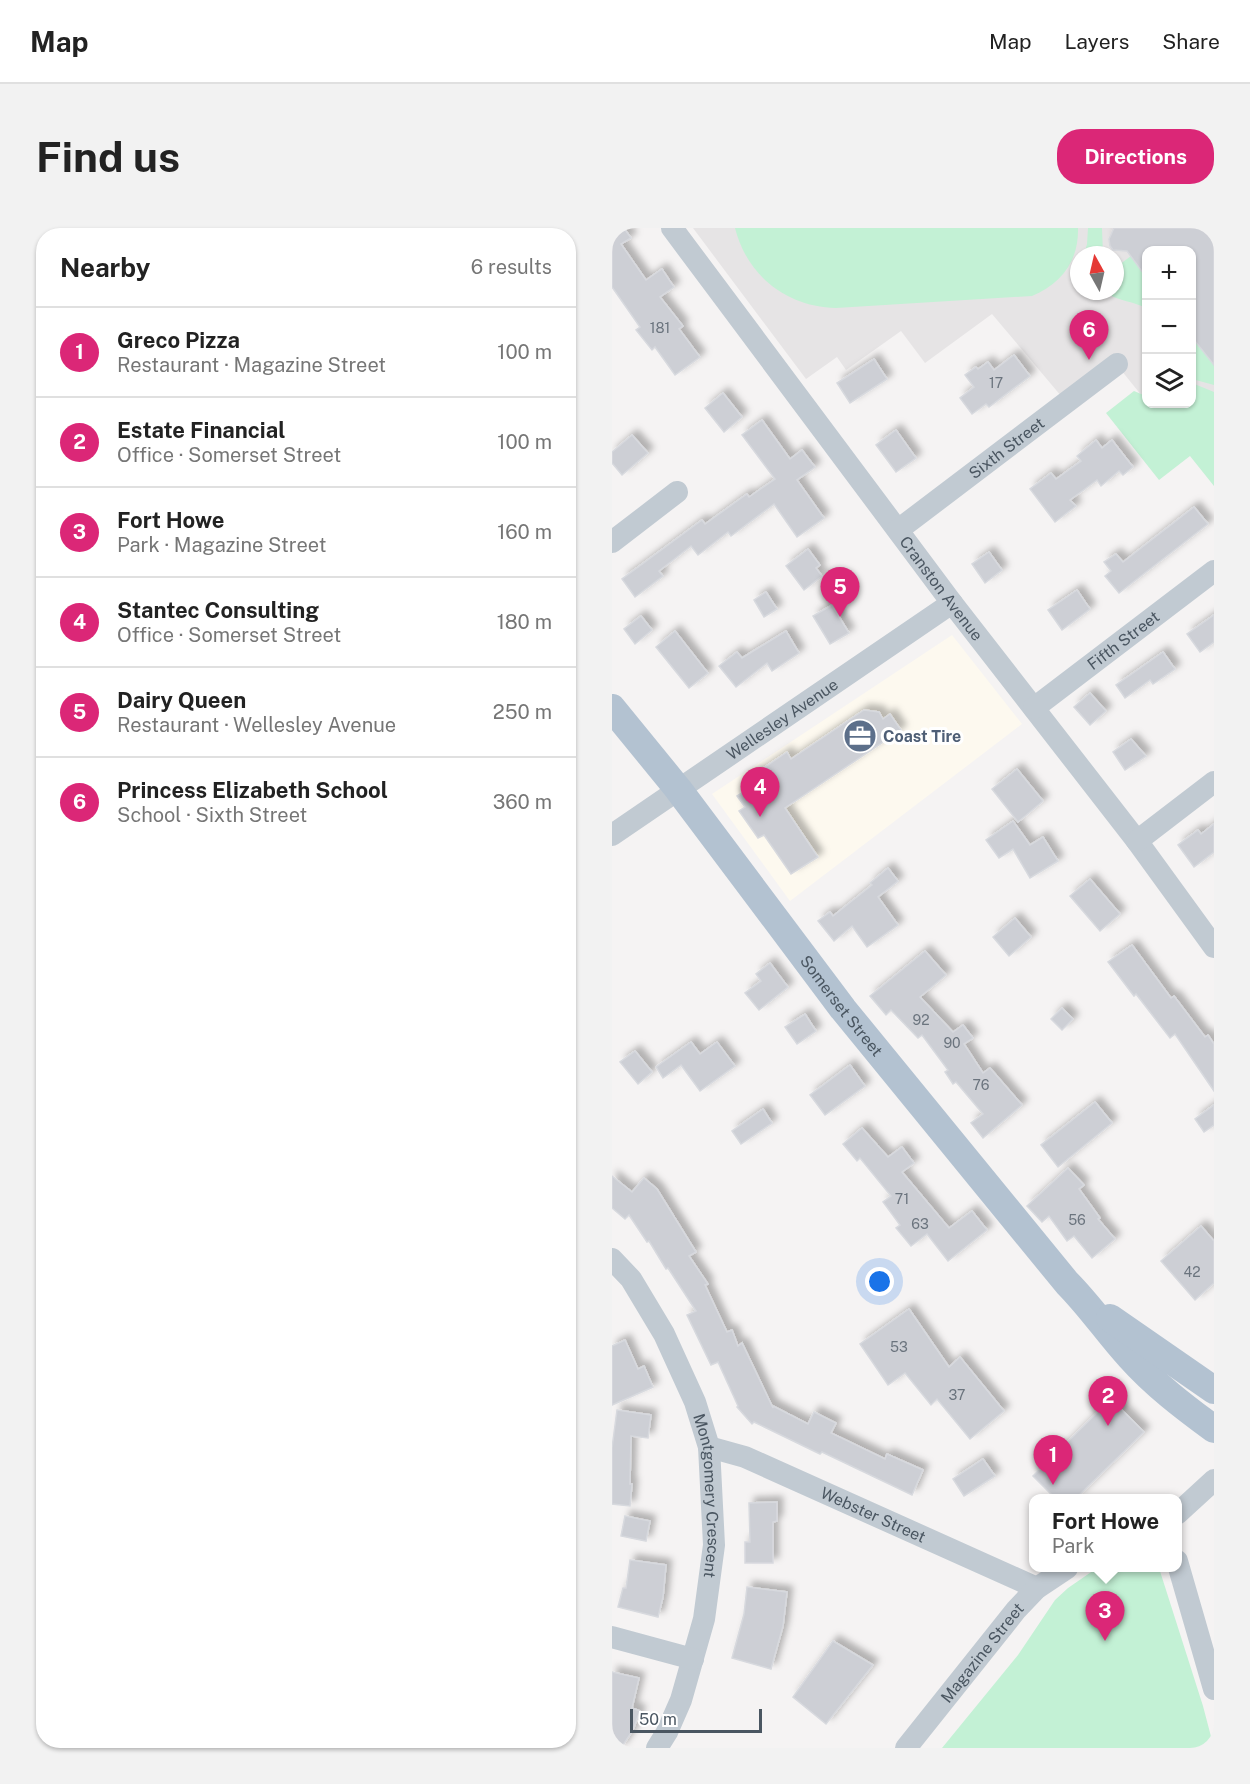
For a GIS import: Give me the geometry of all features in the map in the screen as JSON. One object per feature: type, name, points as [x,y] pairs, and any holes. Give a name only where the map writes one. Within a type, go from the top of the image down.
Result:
[{"type":"main road","name":"Somerset Street","points":[[612,708],[678,789],[843,1009],[1040,1251],[1131,1358],[1175,1400],[1214,1429]]},
{"type":"main road","name":"Somerset Street","points":[[1082,1298],[1214,1390]]},
{"type":"street","name":"Cranston Avenue","points":[[672,228],[952,603],[1137,841],[1214,948]]},
{"type":"street","name":"Sixth Street","points":[[898,530],[1117,364]]},
{"type":"street","points":[[612,542],[677,492]]},
{"type":"street","name":"Fifth Street","points":[[1034,708],[1214,571]]},
{"type":"street","name":"Wellesley Avenue","points":[[612,835],[952,603]]},
{"type":"street","points":[[1137,841],[1214,782]]},
{"type":"street","name":"Montgomery Crescent","points":[[612,1259],[631,1280],[664,1334],[695,1402],[709,1447],[714,1545],[704,1619],[681,1700],[657,1748]]},
{"type":"street","name":"Webster Street","points":[[709,1447],[745,1457],[1037,1588]]},
{"type":"street","points":[[1182,1509],[1214,1480]]},
{"type":"street","name":"Magazine Street","points":[[906,1748],[996,1634],[1037,1588],[1061,1572]]},
{"type":"street","points":[[1180,1572],[1214,1689]]},
{"type":"street","points":[[612,1636],[693,1659]]},
{"type":"shaded area","points":[[693,228],[1214,228],[1214,486],[1193,408],[1196,408],[1196,246],[1142,246],[1142,396],[1117,365],[1067,403],[992,314],[925,363],[901,331],[846,370],[837,357],[806,379]]},
{"type":"shaded area","points":[[952,635],[1022,724],[790,901],[712,794]]},
{"type":"green space","points":[[735,228],[1078,228],[1076,246],[1070,246],[1070,264],[1066,270],[1052,285],[1032,296],[836,308],[801,302],[772,286],[749,261]]},
{"type":"green space","points":[[1088,228],[1102,228],[1103,246],[1086,246]]},
{"type":"green space","points":[[1131,256],[1142,271],[1142,306],[1124,300],[1124,261]]},
{"type":"green space","points":[[1196,341],[1214,365],[1214,385],[1196,380]]},
{"type":"green space","points":[[1196,385],[1214,392],[1214,486],[1190,456],[1159,480],[1106,413],[1134,391],[1142,394],[1142,408],[1196,408]]},
{"type":"green space","points":[[1091,1572],[1160,1572],[1214,1748],[942,1748],[1018,1655],[1055,1600]]},
{"type":"building","points":[[612,228],[624,228],[631,238],[621,244],[646,280],[662,269],[674,287],[660,297],[683,326],[679,329],[700,357],[675,375],[655,347],[652,350],[636,330],[640,327],[612,287]]},
{"type":"building","points":[[1114,228],[1214,228],[1214,365],[1196,342],[1196,246],[1142,246],[1142,272],[1127,251],[1124,251],[1124,246],[1110,246],[1109,239]]},
{"type":"building","points":[[1014,355],[1030,376],[989,407],[986,404],[972,414],[960,398],[974,387],[965,375],[988,362],[994,370]]},
{"type":"building","points":[[874,359],[887,379],[850,403],[837,383]]},
{"type":"building","points":[[723,393],[742,417],[724,432],[705,408]]},
{"type":"building","points":[[762,420],[790,459],[802,450],[815,467],[797,480],[824,518],[797,537],[774,504],[731,536],[728,532],[698,555],[691,546],[659,571],[663,576],[635,597],[622,579],[702,520],[705,524],[747,494],[749,497],[775,479],[742,435]]},
{"type":"building","points":[[896,430],[916,458],[896,472],[876,445]]},
{"type":"building","points":[[632,435],[648,453],[622,475],[612,463],[612,452]]},
{"type":"building","points":[[1096,440],[1102,448],[1112,440],[1133,467],[1123,475],[1119,471],[1101,486],[1097,480],[1070,500],[1076,506],[1055,522],[1030,489],[1051,473],[1056,479],[1081,461],[1077,456]]},
{"type":"building","points":[[1194,507],[1208,524],[1119,593],[1105,576],[1111,571],[1104,562],[1116,554],[1123,562]]},
{"type":"building","points":[[808,549],[820,565],[816,568],[822,576],[804,590],[786,566]]},
{"type":"building","points":[[989,552],[1002,570],[985,583],[972,564]]},
{"type":"building","points":[[1077,590],[1090,609],[1062,630],[1048,610]]},
{"type":"building","points":[[766,592],[777,609],[764,617],[754,600]]},
{"type":"building","points":[[832,605],[849,633],[830,644],[813,616]]},
{"type":"building","points":[[1214,615],[1214,642],[1200,652],[1187,634]]},
{"type":"building","points":[[641,616],[652,630],[635,644],[624,629]]},
{"type":"building","points":[[675,631],[708,673],[689,688],[656,647]]},
{"type":"building","points":[[786,631],[799,653],[772,671],[767,663],[736,687],[719,666],[737,652],[742,658]]},
{"type":"building","points":[[1163,652],[1175,669],[1153,684],[1150,680],[1125,698],[1116,685]]},
{"type":"building","points":[[1090,693],[1106,711],[1090,725],[1074,707]]},
{"type":"building","points":[[864,710],[879,712],[883,719],[890,714],[901,730],[785,808],[818,857],[791,874],[764,835],[758,838],[739,811],[745,807],[737,796],[748,789],[743,782],[787,752],[791,759]]},
{"type":"building","points":[[1131,739],[1146,756],[1125,770],[1113,752]]},
{"type":"building","points":[[1017,769],[1043,801],[1018,822],[992,789]]},
{"type":"building","points":[[1013,821],[1030,845],[1043,837],[1058,861],[1030,878],[1013,849],[999,858],[986,840]]},
{"type":"building","points":[[1214,824],[1214,852],[1194,867],[1178,845],[1198,830],[1201,834]]},
{"type":"building","points":[[888,868],[898,881],[878,897],[898,925],[867,947],[852,926],[834,941],[818,921],[830,912],[833,916],[872,885],[870,883]]},
{"type":"building","points":[[1090,879],[1120,914],[1100,931],[1070,896]]},
{"type":"building","points":[[1015,918],[1031,937],[1009,956],[993,937]]},
{"type":"building","points":[[1132,945],[1171,998],[1174,996],[1205,1037],[1208,1035],[1214,1044],[1214,1091],[1175,1034],[1170,1038],[1108,962]]},
{"type":"building","points":[[925,951],[946,975],[920,997],[953,1032],[963,1025],[973,1038],[964,1044],[983,1073],[990,1068],[1022,1105],[983,1138],[971,1123],[983,1114],[956,1082],[953,1084],[945,1072],[948,1070],[922,1035],[918,1038],[891,1010],[886,1015],[870,996]]},
{"type":"building","points":[[770,963],[788,987],[759,1010],[745,993],[761,981],[756,974]]},
{"type":"building","points":[[1062,1008],[1073,1019],[1062,1030],[1051,1019]]},
{"type":"building","points":[[805,1014],[816,1031],[797,1044],[785,1027]]},
{"type":"building","points":[[691,1042],[700,1054],[717,1042],[735,1066],[700,1091],[681,1065],[663,1078],[656,1067]]},
{"type":"building","points":[[635,1051],[652,1072],[638,1084],[620,1062]]},
{"type":"building","points":[[850,1065],[865,1086],[825,1115],[810,1095]]},
{"type":"building","points":[[1095,1102],[1112,1123],[1058,1167],[1041,1145]]},
{"type":"building","points":[[1214,1105],[1214,1125],[1204,1132],[1195,1119]]},
{"type":"building","points":[[763,1109],[772,1123],[741,1144],[732,1131]]},
{"type":"building","points":[[862,1128],[888,1157],[902,1147],[914,1163],[902,1172],[949,1228],[972,1211],[987,1230],[948,1261],[927,1234],[911,1246],[896,1228],[900,1225],[883,1202],[891,1196],[860,1158],[857,1161],[843,1144]]},
{"type":"building","points":[[1068,1168],[1084,1185],[1079,1189],[1100,1218],[1098,1219],[1115,1239],[1092,1258],[1074,1236],[1067,1241],[1049,1216],[1042,1222],[1027,1206]]},
{"type":"building","points":[[612,1176],[632,1192],[644,1178],[657,1189],[696,1252],[689,1256],[708,1284],[705,1285],[727,1332],[732,1330],[738,1346],[742,1343],[773,1408],[773,1406],[808,1424],[814,1412],[836,1423],[831,1433],[885,1459],[887,1454],[923,1470],[912,1495],[822,1452],[820,1454],[754,1422],[752,1424],[737,1407],[718,1362],[711,1365],[687,1315],[696,1311],[629,1215],[625,1219],[612,1208]]},
{"type":"building","points":[[1201,1226],[1214,1241],[1214,1283],[1195,1300],[1161,1261]]},
{"type":"building","points":[[909,1309],[949,1367],[960,1357],[1004,1411],[970,1439],[937,1399],[931,1405],[905,1373],[888,1385],[860,1344]]},
{"type":"building","points":[[625,1340],[638,1369],[644,1366],[653,1387],[612,1405],[612,1346]]},
{"type":"building","points":[[1111,1399],[1144,1432],[1080,1494],[1051,1494],[1033,1476]]},
{"type":"building","points":[[617,1410],[651,1415],[648,1438],[631,1436],[630,1506],[612,1504],[612,1448]]},
{"type":"building","points":[[983,1459],[995,1476],[964,1496],[953,1479]]},
{"type":"building","points":[[777,1502],[777,1521],[773,1522],[773,1563],[745,1563],[745,1542],[750,1542],[749,1503]]},
{"type":"building","points":[[625,1516],[650,1521],[646,1541],[621,1536]]},
{"type":"building","points":[[630,1560],[666,1565],[663,1597],[658,1617],[618,1607],[623,1588],[626,1588]]},
{"type":"building","points":[[747,1587],[787,1592],[783,1626],[771,1669],[732,1658],[744,1614]]},
{"type":"building","points":[[833,1641],[873,1665],[826,1724],[793,1697]]},
{"type":"building","points":[[612,1672],[639,1678],[632,1708],[640,1711],[633,1730],[621,1748],[612,1748]]},
{"type":"place","name":"Princess Elizabeth School","points":[[1089,360]]},
{"type":"place","name":"Dairy Queen","points":[[840,617]]},
{"type":"place","name":"Coast Tire","points":[[860,736]]},
{"type":"place","name":"Stantec Consulting","points":[[760,817]]},
{"type":"place","name":"Estate Financial","points":[[1108,1426]]},
{"type":"place","name":"Greco Pizza","points":[[1053,1485]]},
{"type":"place","name":"Fort Howe","points":[[1105,1641]]}]
